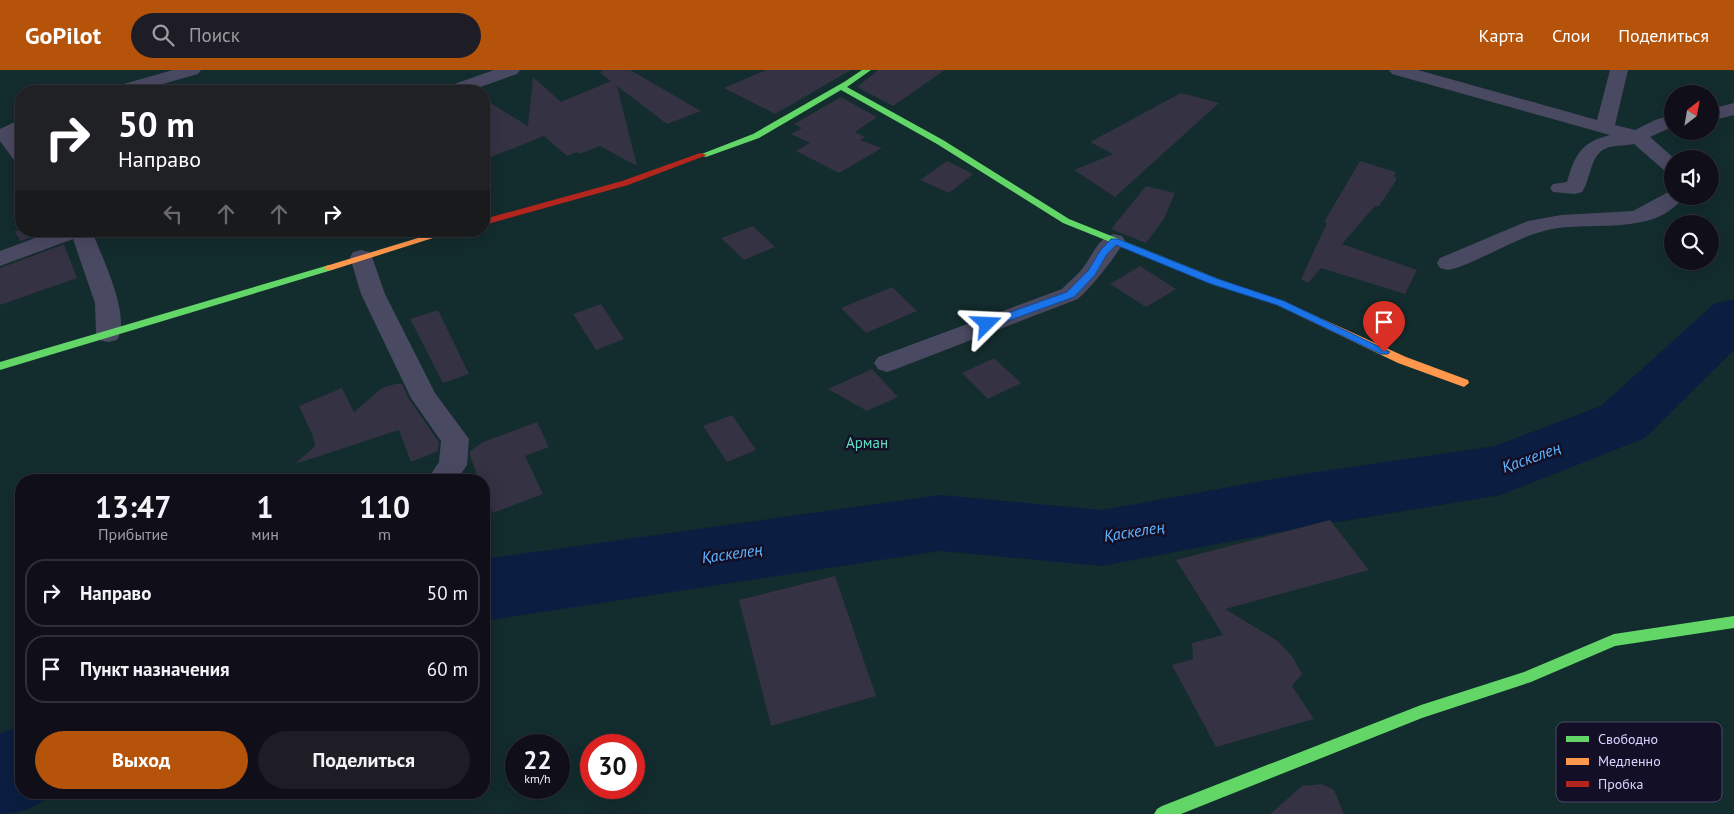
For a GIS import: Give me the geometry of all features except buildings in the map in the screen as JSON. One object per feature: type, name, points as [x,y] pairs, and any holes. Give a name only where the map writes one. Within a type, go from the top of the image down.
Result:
[{"type":"street","points":[[140,85],[192,70]]},
{"type":"street","points":[[469,85],[510,70]]},
{"type":"street","points":[[490,220],[625,183],[756,136],[867,70]]},
{"type":"street","points":[[1398,70],[1638,136],[1664,160]]},
{"type":"street","points":[[1605,127],[1619,70]]},
{"type":"street","points":[[841,87],[940,142],[1066,221],[1215,282],[1280,303],[1402,360],[1464,383]]},
{"type":"street","points":[[1719,113],[1734,109]]},
{"type":"street","points":[[1560,188],[1575,188],[1584,159],[1591,148],[1609,141],[1638,136],[1645,130],[1664,124]]},
{"type":"street","points":[[15,128],[5,134],[15,148]]},
{"type":"street","points":[[1448,263],[1468,257],[1507,236],[1535,226],[1562,220],[1599,220],[1635,217],[1664,203]]},
{"type":"street","points":[[0,259],[59,237]]},
{"type":"street","points":[[83,237],[107,303],[108,334]]},
{"type":"street","points":[[0,366],[431,237]]},
{"type":"street","points":[[887,363],[1070,294],[1092,273],[1103,253],[1114,241]]},
{"type":"street","points":[[361,258],[373,294],[424,398],[455,439],[453,464],[446,474]]},
{"type":"street","points":[[1162,814],[1421,712],[1526,678],[1614,640],[1734,622]]},
{"type":"green space","name":"Арман","points":[[0,70],[1734,70],[1734,814],[0,814]]},
{"type":"waterway","name":"Қаскелең","points":[[490,589],[940,523],[1102,538],[1290,503],[1501,470],[1623,422],[1734,317]]},
{"type":"waterway","name":"Қаскелең","points":[[0,779],[15,770]]},
{"type":"traffic: fast","points":[[703,155],[756,136],[847,84],[867,70]]},
{"type":"traffic: fast","points":[[841,87],[940,142],[1066,221],[1223,284]]},
{"type":"traffic: fast","points":[[0,366],[329,268]]},
{"type":"traffic: fast","points":[[1162,814],[1421,712],[1526,678],[1614,640],[1734,622]]},
{"type":"traffic: slow","points":[[329,268],[431,237]]},
{"type":"traffic: slow","points":[[1223,284],[1280,303],[1402,360],[1464,383]]},
{"type":"traffic: jam","points":[[490,220],[625,183],[703,155]]},
{"type":"route","points":[[987,324],[1070,294],[1092,273],[1103,253],[1114,241],[1215,282],[1280,303],[1384,352]]}]
